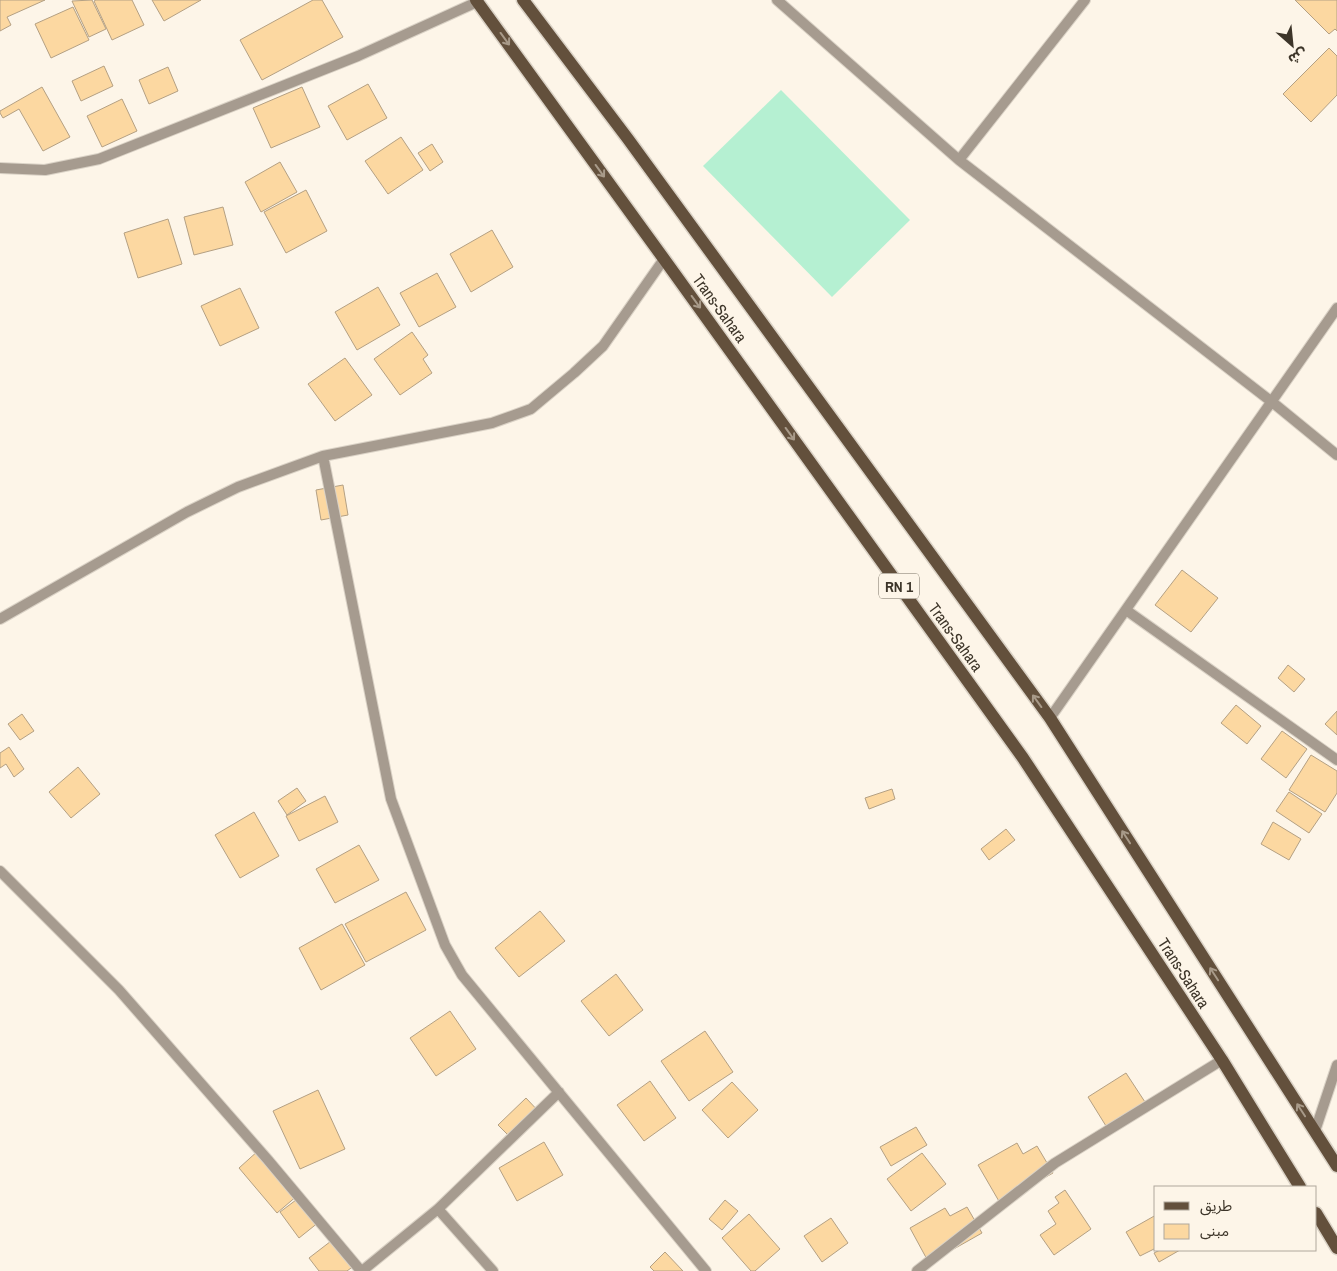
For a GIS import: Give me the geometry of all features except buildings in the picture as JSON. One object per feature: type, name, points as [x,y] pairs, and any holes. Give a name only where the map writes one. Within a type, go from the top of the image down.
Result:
[{"type":"main road","name":"Trans-Sahara","points":[[523,0],[628,139],[1050,718],[1337,1166]]},
{"type":"main road","name":"Trans-Sahara","points":[[477,1],[1023,758],[1222,1060],[1299,1186]]},
{"type":"main road","points":[[1317,1215],[1337,1248]]},
{"type":"street","points":[[777,0],[959,160],[1272,402],[1337,455]]},
{"type":"street","points":[[959,160],[1086,0]]},
{"type":"street","points":[[0,168],[45,170],[99,159],[358,56],[477,1]]},
{"type":"street","points":[[0,619],[187,512],[238,487],[323,456],[492,423],[530,410],[603,346],[664,259]]},
{"type":"street","points":[[1050,718],[1337,308]]},
{"type":"street","points":[[323,456],[391,799],[445,945],[462,975],[706,1271]]},
{"type":"street","points":[[1126,610],[1337,760]]},
{"type":"street","points":[[0,871],[119,990],[268,1160],[362,1271],[438,1209],[558,1092]]},
{"type":"street","points":[[917,1271],[1056,1163],[1222,1060]]},
{"type":"street","points":[[1315,1131],[1337,1065]]},
{"type":"street","points":[[438,1209],[493,1271]]},
{"type":"green space","points":[[781,90],[910,220],[832,297],[703,166]]}]
